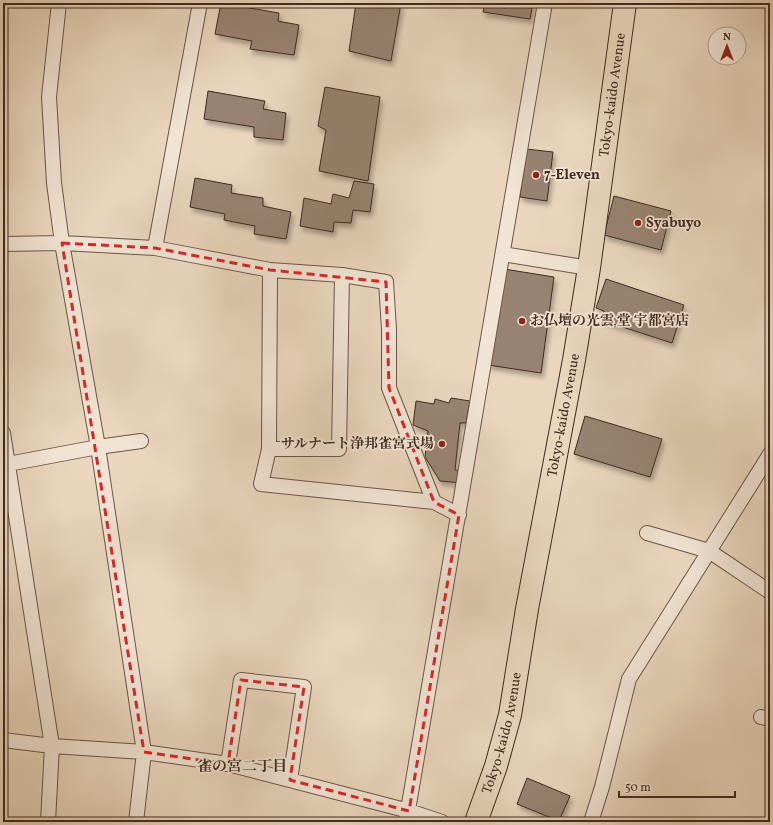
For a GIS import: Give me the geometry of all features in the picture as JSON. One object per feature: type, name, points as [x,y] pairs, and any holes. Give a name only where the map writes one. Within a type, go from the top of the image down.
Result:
[{"type":"highway","name":"Tokyo-kaido Avenue","points":[[476,822],[496,766],[510,715],[589,268],[625,3]]},
{"type":"street","points":[[59,3],[49,97],[54,183],[62,242],[98,447],[144,752],[136,822]]},
{"type":"street","points":[[155,248],[200,3]]},
{"type":"street","points":[[407,816],[545,3]]},
{"type":"street","points":[[3,244],[62,242],[155,248],[270,270],[342,275],[386,282],[389,329],[389,388],[434,502]]},
{"type":"street","points":[[503,254],[589,268]]},
{"type":"street","points":[[270,270],[269,449],[261,484],[434,502],[458,515]]},
{"type":"street","points":[[269,449],[339,449],[342,275]]},
{"type":"street","points":[[3,433],[52,746],[48,822]]},
{"type":"street","points":[[8,464],[98,447],[141,441]]},
{"type":"street","points":[[591,822],[602,787],[629,679],[770,454]]},
{"type":"street","points":[[647,533],[709,551],[770,592]]},
{"type":"street","points":[[228,764],[241,680],[304,687],[290,780]]},
{"type":"street","points":[[3,740],[52,746],[144,752],[228,764],[290,780],[407,816],[442,822]]},
{"type":"highlighted area","points":[[62,243],[155,248],[270,270],[386,282],[389,388],[434,502],[459,515],[409,811],[290,780],[304,687],[241,680],[228,764],[144,752]]},
{"type":"building","points":[[221,3],[279,13],[278,21],[299,25],[294,55],[250,49],[252,41],[215,34]]},
{"type":"building","points":[[356,3],[401,3],[391,61],[349,51]]},
{"type":"building","points":[[485,3],[533,3],[530,19],[483,12]]},
{"type":"building","points":[[325,87],[380,97],[368,181],[319,171],[326,130],[318,126]]},
{"type":"building","points":[[208,91],[265,101],[263,109],[286,113],[283,140],[254,137],[254,127],[204,119]]},
{"type":"building","name":"7-Eleven","points":[[526,149],[553,152],[547,201],[520,197]]},
{"type":"building","points":[[195,178],[232,185],[231,193],[263,198],[263,206],[291,212],[286,239],[254,234],[255,226],[224,220],[225,214],[190,207]]},
{"type":"building","points":[[354,181],[374,184],[370,212],[353,210],[351,223],[334,222],[333,232],[300,226],[304,198],[331,204],[333,194],[349,198]]},
{"type":"building","name":"Syabuyo","points":[[614,196],[671,211],[661,250],[604,235]]},
{"type":"building","name":"お仏壇の光雲 堂 宇都宮店","points":[[504,269],[554,277],[541,373],[488,365]]},
{"type":"building","points":[[606,279],[684,305],[672,343],[601,320],[604,311],[596,308]]},
{"type":"building","name":"サルナート浄邦雀宮式場","points":[[451,398],[470,401],[466,423],[460,423],[455,470],[464,471],[462,483],[440,481],[425,457],[428,431],[413,425],[416,401],[434,404],[435,399],[449,403]]},
{"type":"building","points":[[585,416],[662,439],[650,477],[574,454]]},
{"type":"building","points":[[527,778],[570,796],[559,821],[517,804]]},
{"type":"place","name":"7-Eleven","points":[[536,175]]},
{"type":"place","name":"Syabuyo","points":[[638,223]]},
{"type":"place","name":"お仏壇の光雲 堂 宇都宮店","points":[[522,321]]},
{"type":"place","name":"サルナート浄邦雀宮式場","points":[[442,444]]},
{"type":"district","name":"雀の宮二丁目","points":[[242,767]]}]
